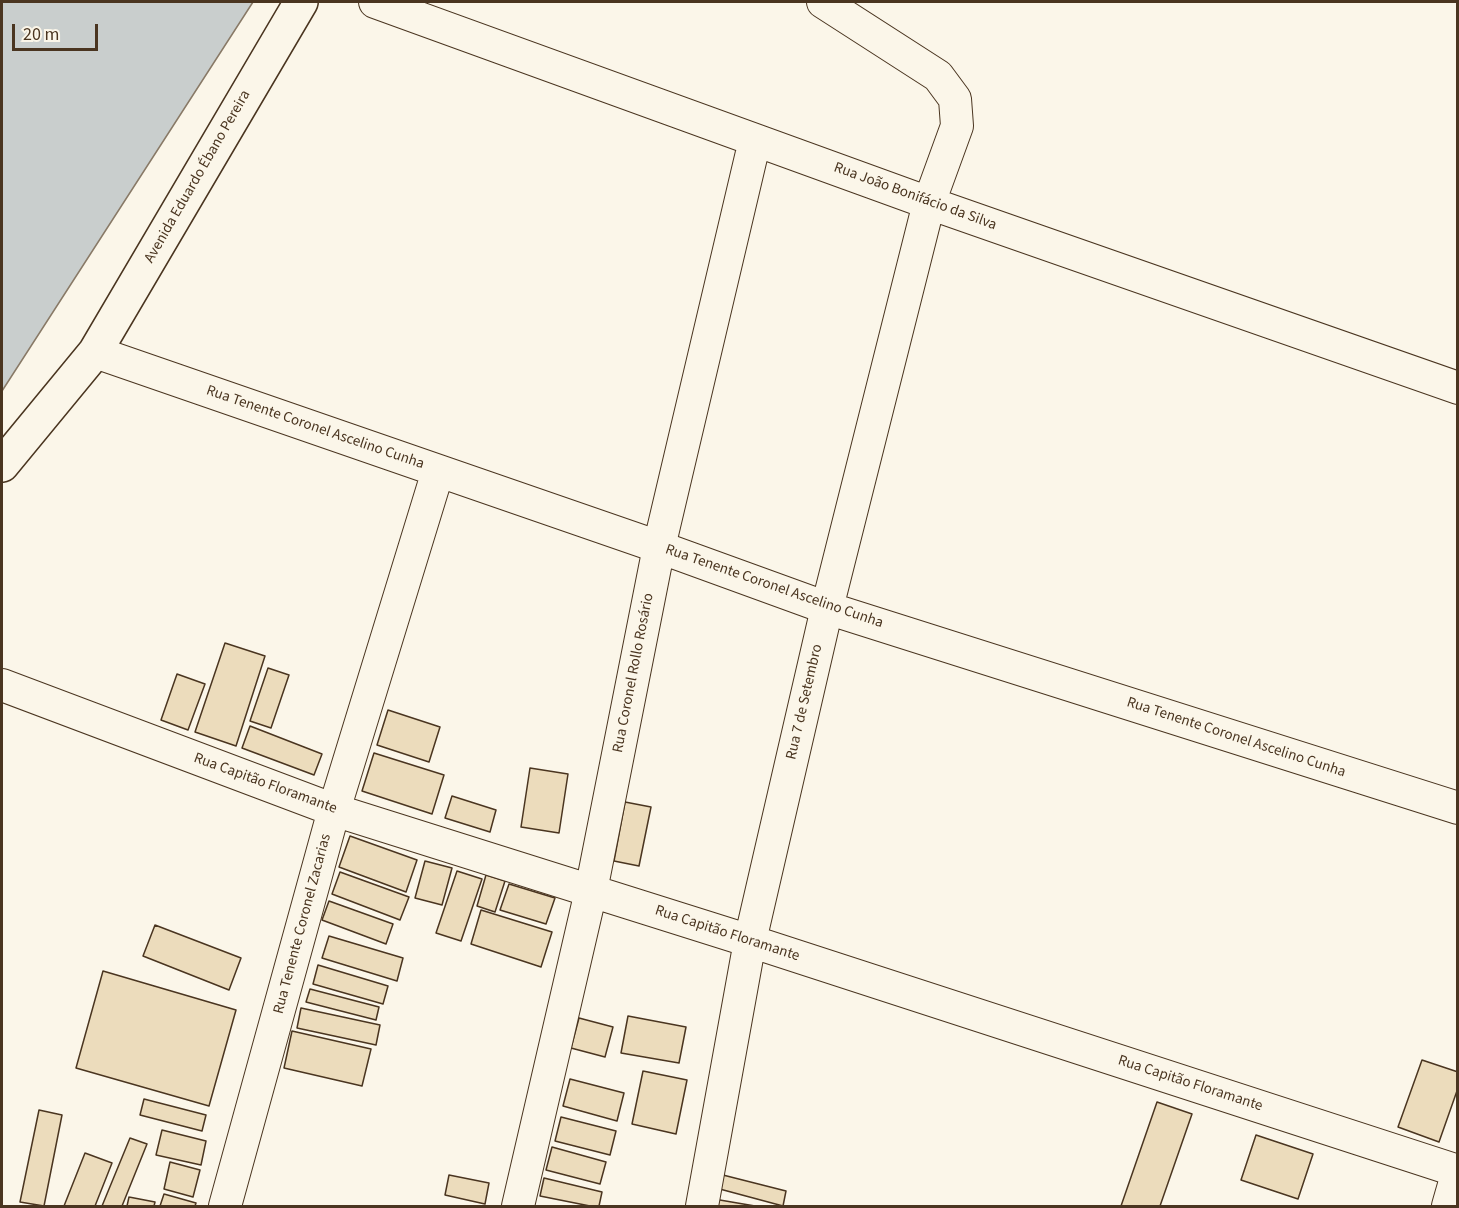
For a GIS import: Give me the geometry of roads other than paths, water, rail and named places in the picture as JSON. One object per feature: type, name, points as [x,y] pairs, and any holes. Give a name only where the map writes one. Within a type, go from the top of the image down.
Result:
[{"type":"main road","name":"Avenida Eduardo Ébano Pereira","points":[[2,465],[95,352],[302,2]]},
{"type":"street","name":"Rua João Bonifácio da Silva","points":[[375,2],[929,203],[1458,388]]},
{"type":"street","name":"Rua 7 de Setembro","points":[[702,1206],[750,941],[827,608],[929,203],[957,126],[956,99],[938,76],[823,2]]},
{"type":"street","name":"Rua Coronel Rollo Rosário","points":[[518,1206],[591,891],[659,547],[755,140]]},
{"type":"street","name":"Rua Tenente Coronel Ascelino Cunha","points":[[95,352],[659,547],[827,608],[1458,808]]},
{"type":"street","name":"Rua Tenente Coronel Zacarias","points":[[225,1206],[334,810],[438,471]]},
{"type":"street","name":"Rua Capitão Floramante","points":[[2,685],[334,810],[750,941],[1458,1171]]},
{"type":"street","points":[[1448,1206],[1458,1171]]}]
